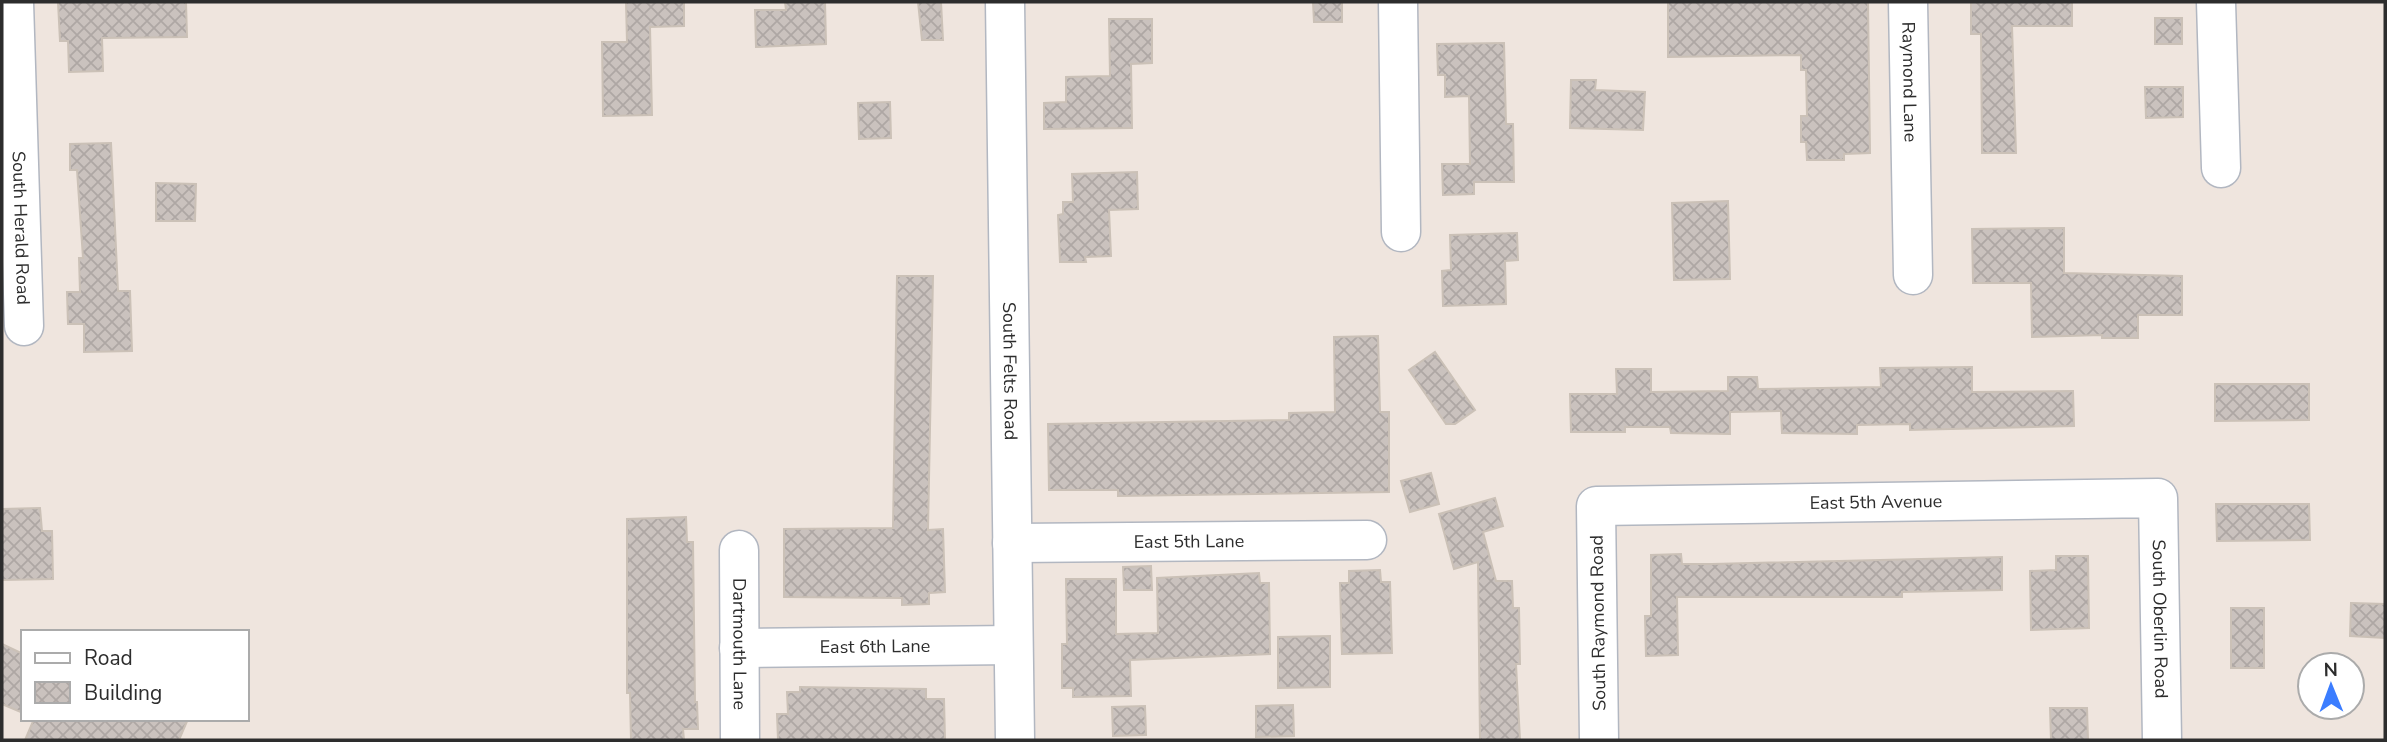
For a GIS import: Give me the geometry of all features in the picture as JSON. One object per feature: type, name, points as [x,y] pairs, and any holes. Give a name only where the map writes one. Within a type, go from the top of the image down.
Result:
[{"type":"street","name":"South Herald Road","points":[[15,2],[23,326]]},
{"type":"street","name":"South Felts Road","points":[[1005,2],[1015,740]]},
{"type":"street","points":[[1398,2],[1401,232]]},
{"type":"street","name":"Raymond Lane","points":[[1908,2],[1913,275]]},
{"type":"street","points":[[2216,2],[2221,168]]},
{"type":"street","name":"East 5th Avenue","points":[[1596,506],[2158,498]]},
{"type":"street","name":"South Oberlin Road","points":[[2158,498],[2162,740]]},
{"type":"street","name":"South Raymond Road","points":[[1596,506],[1599,740]]},
{"type":"street","name":"East 5th Lane","points":[[1012,542],[1367,540]]},
{"type":"street","name":"Dartmouth Lane","points":[[738,550],[740,740]]},
{"type":"street","name":"East 6th Lane","points":[[739,648],[1013,645]]},
{"type":"building","points":[[58,2],[186,2],[187,37],[102,38],[103,71],[69,72],[68,41],[60,41]]},
{"type":"building","points":[[626,2],[684,2],[684,26],[650,27],[652,115],[603,116],[602,42],[627,42]]},
{"type":"building","points":[[785,2],[825,2],[826,44],[756,47],[755,10],[786,10]]},
{"type":"building","points":[[918,2],[941,2],[943,40],[922,40]]},
{"type":"building","points":[[1313,2],[1342,2],[1342,22],[1314,22]]},
{"type":"building","points":[[1668,2],[1868,2],[1870,153],[1844,154],[1844,160],[1807,160],[1806,142],[1801,142],[1801,116],[1807,116],[1806,70],[1801,70],[1801,55],[1668,57]]},
{"type":"building","points":[[1971,2],[2072,2],[2072,26],[2012,26],[2016,153],[1982,153],[1981,34],[1971,34]]},
{"type":"building","points":[[2155,18],[2182,18],[2182,44],[2155,44]]},
{"type":"building","points":[[1109,19],[1152,19],[1152,63],[1131,64],[1132,128],[1044,129],[1044,103],[1066,102],[1066,77],[1110,76]]},
{"type":"building","points":[[1504,43],[1506,124],[1513,124],[1514,182],[1474,182],[1474,194],[1443,195],[1442,164],[1470,164],[1469,96],[1445,97],[1445,75],[1438,75],[1437,44]]},
{"type":"building","points":[[1571,80],[1596,80],[1595,90],[1645,92],[1643,130],[1570,128]]},
{"type":"building","points":[[2145,87],[2183,87],[2183,117],[2146,118]]},
{"type":"building","points":[[890,102],[891,138],[859,139],[858,103]]},
{"type":"building","points":[[111,143],[118,291],[130,291],[132,351],[84,352],[84,324],[68,324],[67,292],[80,292],[79,258],[83,258],[77,170],[70,170],[70,144]]},
{"type":"building","points":[[1137,172],[1138,209],[1109,210],[1111,256],[1085,257],[1086,262],[1060,262],[1058,215],[1063,214],[1063,202],[1073,202],[1072,174]]},
{"type":"building","points":[[156,183],[196,184],[195,221],[156,221]]},
{"type":"building","points":[[1728,201],[1730,279],[1674,280],[1672,203]]},
{"type":"building","points":[[2064,228],[2064,273],[2182,276],[2182,315],[2138,315],[2138,338],[2102,338],[2102,335],[2032,337],[2031,283],[1973,283],[1972,229]]},
{"type":"building","points":[[1517,233],[1518,260],[1505,261],[1506,304],[1443,306],[1442,271],[1451,270],[1450,235]]},
{"type":"building","points":[[897,276],[933,276],[928,530],[943,529],[945,592],[929,593],[929,604],[902,605],[902,598],[784,597],[784,529],[893,528]]},
{"type":"building","points":[[1378,336],[1380,412],[1389,412],[1389,492],[1118,496],[1118,490],[1049,490],[1048,424],[1289,420],[1289,413],[1335,412],[1334,337]]},
{"type":"building","points":[[1435,352],[1475,410],[1455,424],[1446,424],[1409,370]]},
{"type":"building","points":[[1972,367],[1972,392],[2073,391],[2074,426],[1910,430],[1910,424],[1857,425],[1857,434],[1782,433],[1781,411],[1730,412],[1730,434],[1671,433],[1670,427],[1625,427],[1625,432],[1571,432],[1570,394],[1617,394],[1616,369],[1651,369],[1651,392],[1728,391],[1728,377],[1757,377],[1758,389],[1881,387],[1880,368]]},
{"type":"building","points":[[2215,384],[2309,384],[2309,420],[2215,421]]},
{"type":"building","points":[[1431,473],[1439,504],[1410,512],[1401,481]]},
{"type":"building","points":[[1495,498],[1503,526],[1483,532],[1496,581],[1512,581],[1513,608],[1519,608],[1520,664],[1516,664],[1520,740],[1480,740],[1478,562],[1454,569],[1439,514]]},
{"type":"building","points":[[2216,504],[2309,504],[2310,540],[2217,541]]},
{"type":"building","points":[[40,508],[42,531],[52,531],[53,579],[2,580],[2,509]]},
{"type":"building","points":[[686,517],[687,542],[693,542],[695,702],[698,729],[683,729],[684,740],[631,740],[630,693],[627,693],[627,519]]},
{"type":"building","points":[[1681,554],[1682,564],[2002,557],[2002,590],[1902,592],[1902,597],[1677,597],[1678,655],[1646,656],[1645,616],[1651,616],[1651,555]]},
{"type":"building","points":[[2056,556],[2088,556],[2089,628],[2031,630],[2030,571],[2056,570]]},
{"type":"building","points":[[1151,566],[1152,590],[1124,590],[1123,567]]},
{"type":"building","points":[[1380,570],[1381,582],[1390,582],[1392,653],[1342,654],[1340,583],[1349,583],[1349,571]]},
{"type":"building","points":[[1259,573],[1260,583],[1269,583],[1270,654],[1130,660],[1131,696],[1073,697],[1073,688],[1062,688],[1062,644],[1067,644],[1066,579],[1116,579],[1116,634],[1158,633],[1157,578]]},
{"type":"building","points":[[2351,603],[2385,604],[2385,638],[2350,636]]},
{"type":"building","points":[[2231,608],[2264,608],[2264,668],[2231,668]]},
{"type":"building","points":[[1330,636],[1330,687],[1278,688],[1278,637]]},
{"type":"building","points":[[2,644],[21,653],[21,712],[2,704]]},
{"type":"building","points":[[800,687],[926,689],[926,699],[944,699],[945,740],[778,740],[777,714],[788,714],[787,692],[800,692]]},
{"type":"building","points":[[1293,705],[1294,736],[1256,737],[1256,706]]},
{"type":"building","points":[[1145,706],[1146,735],[1113,736],[1112,707]]},
{"type":"building","points":[[2050,708],[2087,708],[2088,740],[2051,740]]},
{"type":"building","points":[[33,721],[187,721],[179,740],[25,740]]}]
